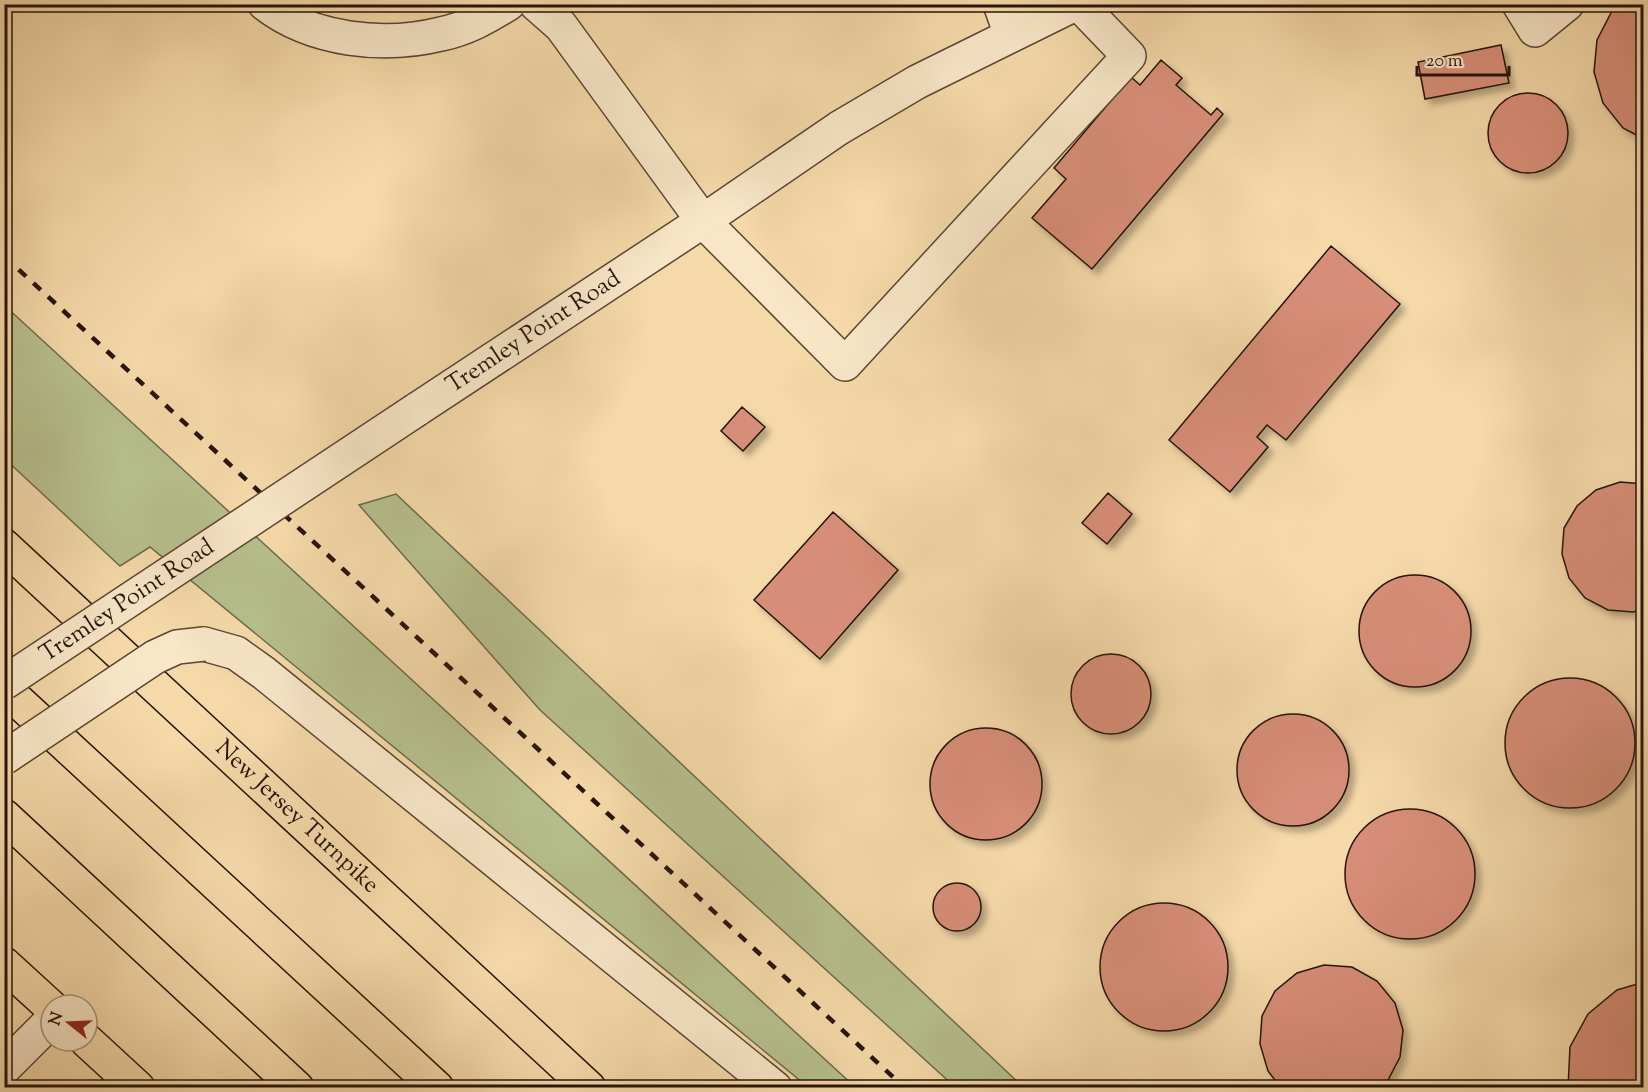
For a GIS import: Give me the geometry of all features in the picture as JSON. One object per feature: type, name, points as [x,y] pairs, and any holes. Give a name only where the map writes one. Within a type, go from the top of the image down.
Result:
[{"type":"highway","name":"New Jersey Turnpike","points":[[4,546],[589,1088]]},
{"type":"highway","points":[[4,688],[437,1088]]},
{"type":"highway","points":[[4,816],[297,1088]]},
{"type":"highway","points":[[4,964],[39,996]]},
{"type":"highway","points":[[99,1052],[138,1088]]},
{"type":"street","points":[[265,4],[278,14],[315,31],[357,39],[401,40],[441,34],[478,22],[508,4]]},
{"type":"street","points":[[536,4],[561,26],[703,221],[845,364],[1128,56],[1077,4]]},
{"type":"street","points":[[1000,4],[1011,35]]},
{"type":"street","name":"Tremley Point Road","points":[[4,683],[703,221],[838,128],[917,82],[1077,4]]},
{"type":"street","points":[[1519,4],[1535,30],[1567,4]]},
{"type":"street","points":[[4,758],[155,657],[177,647],[204,644],[236,653],[264,673],[776,1088]]},
{"type":"street","points":[[4,1068],[39,1033]]},
{"type":"green space","points":[[4,305],[855,1087],[808,1087],[150,547],[120,566],[5,459]]},
{"type":"green space","points":[[396,494],[1023,1087],[955,1087],[540,710],[359,505]]},
{"type":"building","points":[[1620,4],[1644,4],[1644,139],[1623,128],[1603,103],[1594,72],[1597,40],[1612,11]]},
{"type":"building","points":[[1501,45],[1509,83],[1425,99],[1418,62]]},
{"type":"building","points":[[1161,60],[1182,78],[1176,85],[1211,115],[1217,108],[1223,114],[1092,269],[1032,218],[1066,179],[1054,168],[1131,77],[1140,85]]},
{"type":"building","points":[[1528,93],[1543,96],[1556,105],[1565,118],[1568,133],[1565,148],[1556,161],[1543,170],[1528,173],[1513,170],[1500,161],[1491,148],[1488,133],[1491,118],[1500,105],[1513,96]]},
{"type":"building","points":[[1331,246],[1400,304],[1286,440],[1267,425],[1257,437],[1268,447],[1230,492],[1169,440]]},
{"type":"building","points":[[742,407],[765,427],[743,451],[721,431]]},
{"type":"building","points":[[1620,482],[1644,484],[1644,609],[1633,612],[1608,610],[1585,598],[1569,578],[1562,554],[1564,528],[1577,506],[1596,490]]},
{"type":"building","points":[[1108,493],[1132,514],[1107,544],[1082,523]]},
{"type":"building","points":[[833,512],[898,570],[820,659],[754,600]]},
{"type":"building","points":[[1415,575],[1436,580],[1454,592],[1466,610],[1471,631],[1466,652],[1454,670],[1436,682],[1415,687],[1394,682],[1376,670],[1364,652],[1359,631],[1364,610],[1376,592],[1394,580]]},
{"type":"building","points":[[1111,654],[1126,657],[1139,666],[1148,679],[1151,694],[1148,709],[1139,722],[1126,731],[1111,734],[1096,731],[1083,722],[1074,709],[1071,694],[1074,679],[1083,666],[1096,657]]},
{"type":"building","points":[[1570,678],[1595,683],[1616,697],[1630,718],[1635,743],[1630,768],[1616,789],[1595,803],[1570,808],[1545,803],[1524,789],[1510,768],[1505,743],[1510,718],[1524,697],[1545,683]]},
{"type":"building","points":[[1293,714],[1314,719],[1332,731],[1344,749],[1349,770],[1344,791],[1332,809],[1314,821],[1293,826],[1272,821],[1254,809],[1242,791],[1237,770],[1242,749],[1254,731],[1272,719]]},
{"type":"building","points":[[986,728],[1007,733],[1025,745],[1037,763],[1042,784],[1037,805],[1025,823],[1007,835],[986,840],[965,835],[947,823],[935,805],[930,784],[935,763],[947,745],[965,733]]},
{"type":"building","points":[[1410,809],[1435,814],[1456,828],[1470,849],[1475,874],[1470,899],[1456,920],[1435,934],[1410,939],[1385,934],[1364,920],[1350,899],[1345,874],[1350,849],[1364,828],[1385,814]]},
{"type":"building","points":[[952,883],[962,883],[974,890],[981,902],[981,912],[974,924],[962,931],[952,931],[937,920],[933,912],[933,902],[944,887]]},
{"type":"building","points":[[1164,903],[1189,907],[1210,921],[1224,942],[1228,967],[1224,992],[1210,1013],[1189,1027],[1164,1031],[1139,1027],[1118,1013],[1104,992],[1100,967],[1104,942],[1118,921],[1139,907]]},
{"type":"building","points":[[1324,965],[1352,967],[1377,981],[1395,1003],[1403,1030],[1400,1057],[1387,1082],[1380,1088],[1281,1088],[1268,1071],[1260,1044],[1262,1016],[1275,991],[1297,973]]},
{"type":"building","points":[[1644,982],[1644,1088],[1568,1088],[1570,1047],[1588,1014],[1617,990]]},
{"type":"railway","points":[[4,256],[905,1088]]}]
